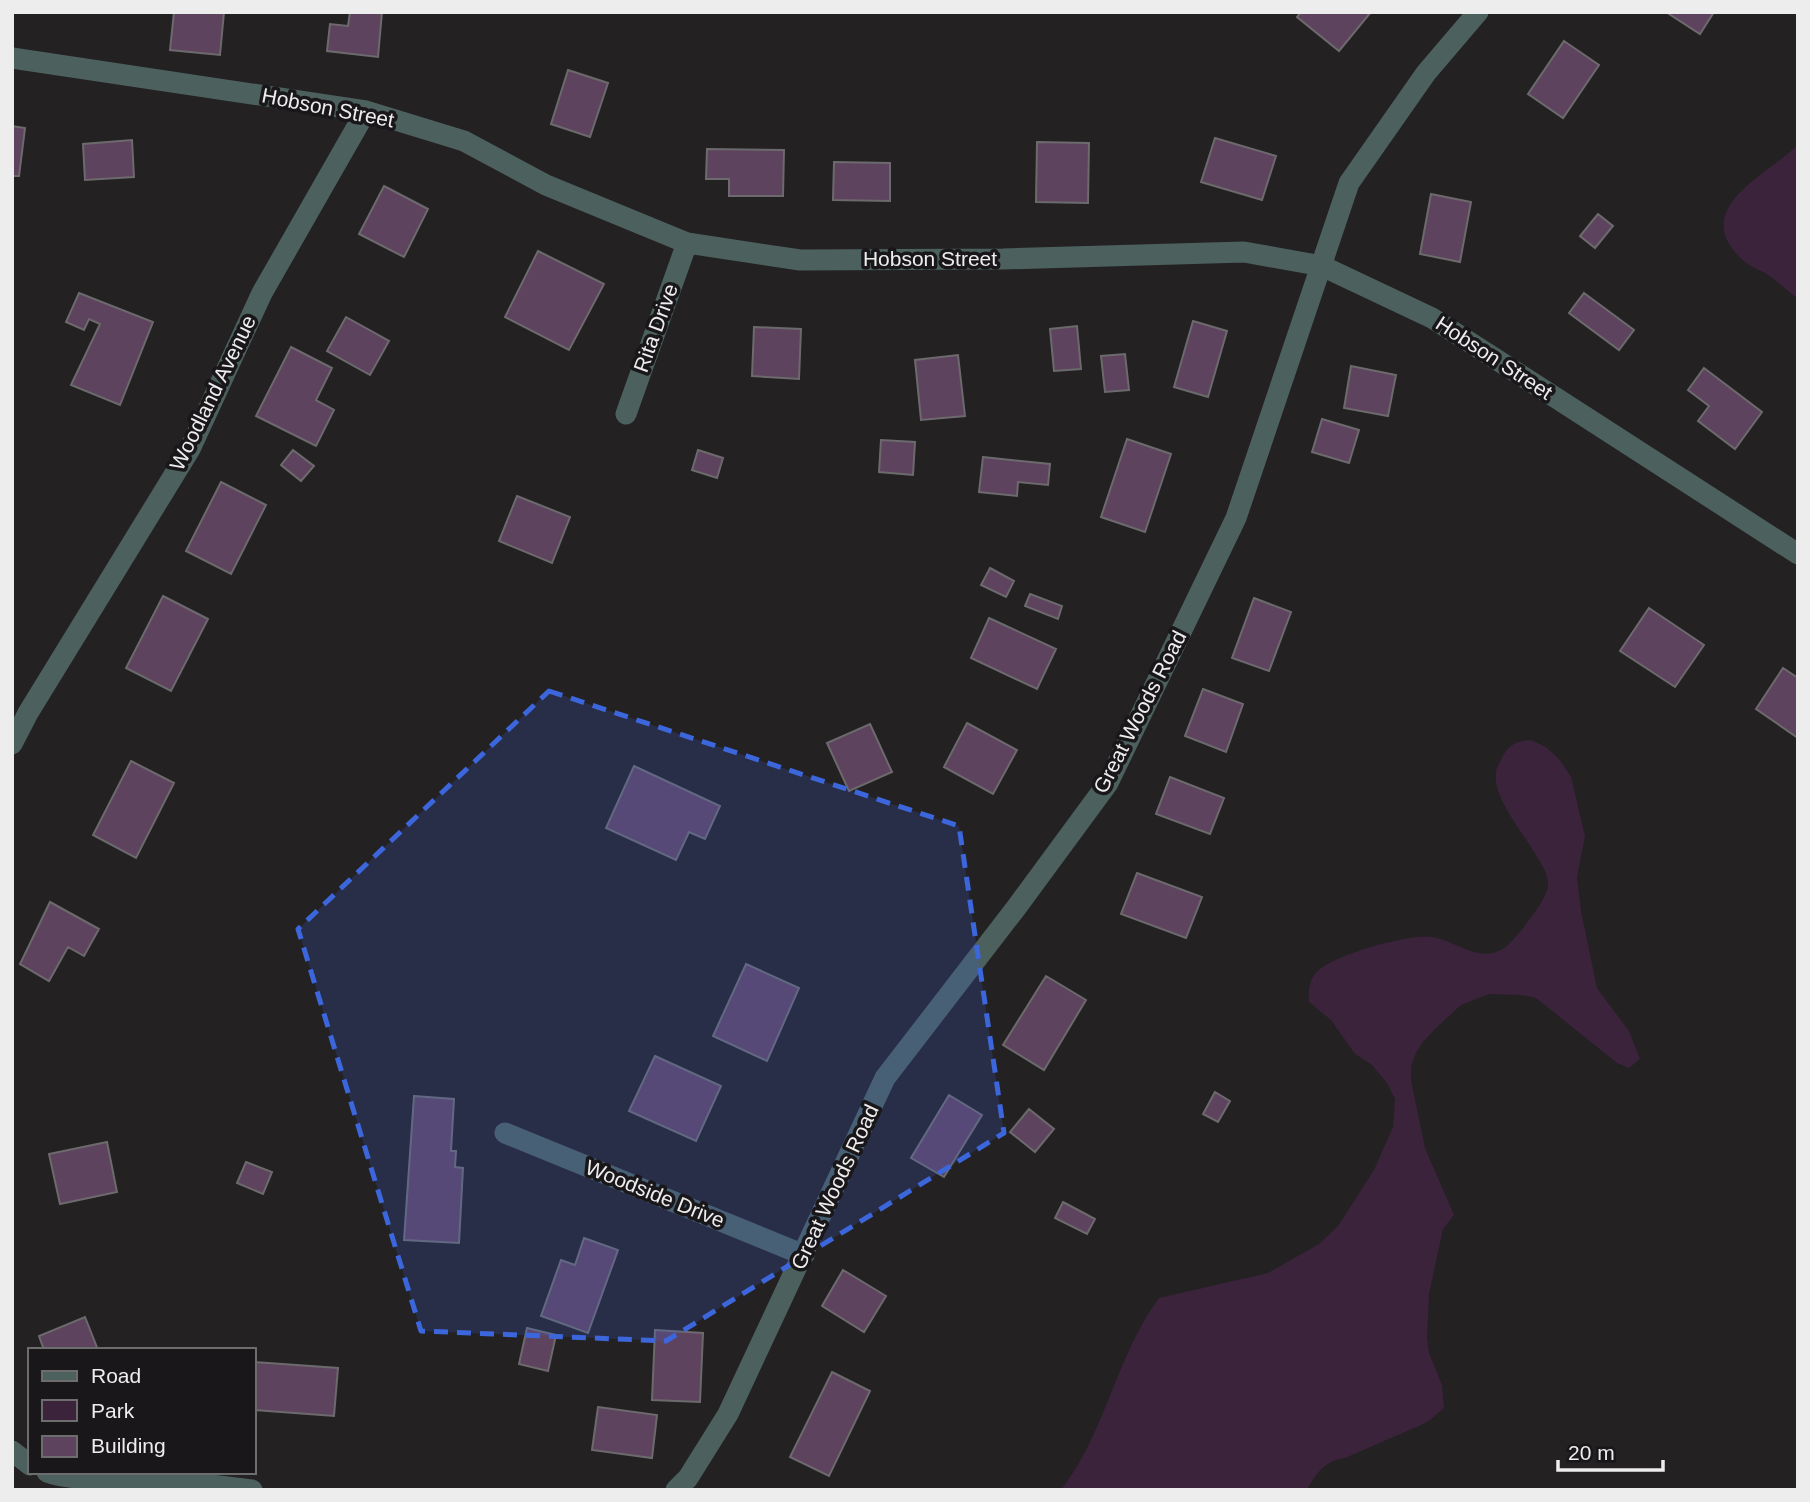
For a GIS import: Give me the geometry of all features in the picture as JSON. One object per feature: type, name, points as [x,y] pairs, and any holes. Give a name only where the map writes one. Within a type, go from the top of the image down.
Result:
[{"type":"street","name":"Great Woods Road","points":[[676,1490],[688,1478],[728,1414],[886,1078],[1108,783],[1236,518],[1349,183],[1426,73],[1478,12]]},
{"type":"street","name":"Hobson Street","points":[[12,58],[366,111],[464,141],[546,185],[687,243],[800,260],[1003,259],[1244,253],[1322,265],[1433,318],[1798,554]]},
{"type":"street","name":"Woodland Avenue","points":[[12,744],[28,713],[190,449],[262,293],[366,111]]},
{"type":"street","name":"Rita Drive","points":[[626,414],[687,243]]},
{"type":"street","name":"Woodside Drive","points":[[505,1133],[804,1255]]},
{"type":"street","points":[[12,1451],[28,1463]]},
{"type":"street","points":[[50,1479],[152,1479],[252,1490]]},
{"type":"highlighted area","points":[[549,691],[959,826],[1004,1133],[666,1341],[421,1331],[298,929]]},
{"type":"green space","points":[[1798,145],[1798,299],[1768,275],[1745,262],[1729,244],[1724,227],[1727,211],[1737,196]]},
{"type":"green space","points":[[1531,740],[1546,747],[1559,759],[1571,777],[1585,836],[1577,877],[1597,988],[1629,1031],[1640,1059],[1629,1068],[1617,1063],[1536,998],[1489,994],[1461,1005],[1422,1043],[1416,1053],[1411,1067],[1411,1080],[1425,1148],[1454,1215],[1443,1229],[1429,1294],[1427,1338],[1429,1353],[1442,1385],[1444,1408],[1421,1425],[1332,1461],[1318,1473],[1307,1490],[1061,1490],[1089,1445],[1132,1345],[1159,1298],[1268,1273],[1319,1244],[1338,1226],[1374,1170],[1393,1127],[1395,1099],[1387,1083],[1372,1065],[1355,1054],[1331,1020],[1309,1002],[1311,980],[1320,969],[1342,957],[1406,939],[1431,937],[1480,953],[1500,950],[1510,943],[1532,916],[1548,886],[1541,864],[1510,816],[1496,783],[1497,769],[1504,754],[1517,743]]},
{"type":"building","points":[[174,12],[224,12],[220,55],[170,50]]},
{"type":"building","points":[[350,12],[382,12],[378,57],[327,51],[330,24],[348,26]]},
{"type":"building","points":[[1301,12],[1371,12],[1339,51],[1297,17]]},
{"type":"building","points":[[1666,12],[1714,12],[1700,34]]},
{"type":"building","points":[[1564,41],[1599,65],[1563,118],[1528,94]]},
{"type":"building","points":[[568,70],[608,83],[590,137],[551,124]]},
{"type":"building","points":[[12,126],[25,128],[19,176],[12,176]]},
{"type":"building","points":[[1215,138],[1276,156],[1262,200],[1201,182]]},
{"type":"building","points":[[132,140],[134,177],[85,180],[83,144]]},
{"type":"building","points":[[1037,142],[1089,143],[1088,203],[1036,202]]},
{"type":"building","points":[[707,149],[784,150],[783,196],[729,196],[729,179],[706,179]]},
{"type":"building","points":[[834,162],[890,163],[890,201],[833,200]]},
{"type":"building","points":[[384,186],[428,209],[404,257],[359,234]]},
{"type":"building","points":[[1431,194],[1471,202],[1460,262],[1420,254]]},
{"type":"building","points":[[1598,214],[1613,226],[1595,248],[1580,236]]},
{"type":"building","points":[[538,251],[604,284],[569,350],[505,317]]},
{"type":"building","points":[[79,293],[153,322],[120,405],[71,385],[100,324],[89,319],[84,330],[66,322]]},
{"type":"building","points":[[1584,293],[1634,330],[1619,350],[1569,313]]},
{"type":"building","points":[[346,317],[389,341],[370,375],[327,351]]},
{"type":"building","points":[[1193,321],[1227,331],[1208,397],[1174,387]]},
{"type":"building","points":[[1077,326],[1081,369],[1054,371],[1050,329]]},
{"type":"building","points":[[754,327],[801,329],[799,379],[752,376]]},
{"type":"building","points":[[291,347],[332,368],[316,400],[334,410],[316,446],[256,416]]},
{"type":"building","points":[[1125,354],[1129,390],[1105,392],[1101,356]]},
{"type":"building","points":[[958,355],[965,416],[921,420],[915,360]]},
{"type":"building","points":[[1351,366],[1396,375],[1388,416],[1344,408]]},
{"type":"building","points":[[1704,368],[1762,412],[1735,449],[1698,421],[1709,406],[1688,390]]},
{"type":"building","points":[[1322,419],[1359,430],[1349,463],[1312,452]]},
{"type":"building","points":[[1127,439],[1171,454],[1145,532],[1101,517]]},
{"type":"building","points":[[881,440],[915,442],[913,475],[879,472]]},
{"type":"building","points":[[293,450],[314,466],[301,481],[281,465]]},
{"type":"building","points":[[698,450],[723,458],[717,478],[692,470]]},
{"type":"building","points":[[983,457],[1050,464],[1048,485],[1018,482],[1017,496],[979,492]]},
{"type":"building","points":[[221,482],[266,505],[231,574],[186,551]]},
{"type":"building","points":[[517,496],[570,517],[552,563],[499,541]]},
{"type":"building","points":[[990,568],[1014,581],[1006,597],[981,585]]},
{"type":"building","points":[[1030,594],[1062,606],[1058,619],[1025,606]]},
{"type":"building","points":[[163,596],[208,619],[171,691],[126,668]]},
{"type":"building","points":[[1254,598],[1291,612],[1269,671],[1232,658]]},
{"type":"building","points":[[1649,608],[1704,645],[1675,687],[1620,651]]},
{"type":"building","points":[[989,618],[1056,649],[1037,689],[971,658]]},
{"type":"building","points":[[1783,668],[1798,678],[1798,738],[1756,709]]},
{"type":"building","points":[[1203,689],[1243,704],[1226,752],[1185,736]]},
{"type":"building","points":[[967,723],[1017,750],[993,794],[944,767]]},
{"type":"building","points":[[870,724],[892,772],[849,791],[827,743]]},
{"type":"building","points":[[131,761],[174,783],[136,858],[93,835]]},
{"type":"building","points":[[634,766],[720,806],[705,839],[689,832],[676,860],[606,828]]},
{"type":"building","points":[[1170,777],[1224,798],[1210,834],[1156,814]]},
{"type":"building","points":[[1137,873],[1202,897],[1186,938],[1121,914]]},
{"type":"building","points":[[50,902],[99,929],[84,956],[68,947],[49,981],[20,964]]},
{"type":"building","points":[[746,964],[799,988],[767,1061],[713,1036]]},
{"type":"building","points":[[1046,976],[1086,1000],[1044,1070],[1003,1045]]},
{"type":"building","points":[[655,1056],[721,1086],[696,1141],[629,1111]]},
{"type":"building","points":[[1215,1092],[1230,1101],[1218,1122],[1203,1114]]},
{"type":"building","points":[[949,1095],[982,1115],[944,1177],[911,1158]]},
{"type":"building","points":[[414,1096],[454,1099],[451,1151],[456,1151],[455,1167],[463,1168],[459,1243],[404,1240]]},
{"type":"building","points":[[1029,1109],[1054,1129],[1035,1152],[1010,1132]]},
{"type":"building","points":[[107,1142],[117,1192],[60,1204],[49,1154]]},
{"type":"building","points":[[246,1162],[272,1172],[263,1194],[237,1183]]},
{"type":"building","points":[[1063,1202],[1095,1219],[1087,1234],[1055,1218]]},
{"type":"building","points":[[584,1238],[618,1250],[588,1333],[541,1316],[561,1260],[575,1265]]},
{"type":"building","points":[[843,1270],[886,1296],[864,1332],[822,1306]]},
{"type":"building","points":[[85,1317],[97,1348],[43,1348],[39,1336]]},
{"type":"building","points":[[527,1328],[556,1335],[548,1371],[519,1364]]},
{"type":"building","points":[[655,1330],[703,1333],[700,1402],[652,1400]]},
{"type":"building","points":[[256,1362],[338,1368],[334,1416],[256,1410]]},
{"type":"building","points":[[832,1372],[870,1391],[829,1476],[790,1457]]},
{"type":"building","points":[[598,1407],[657,1415],[652,1458],[592,1450]]}]
